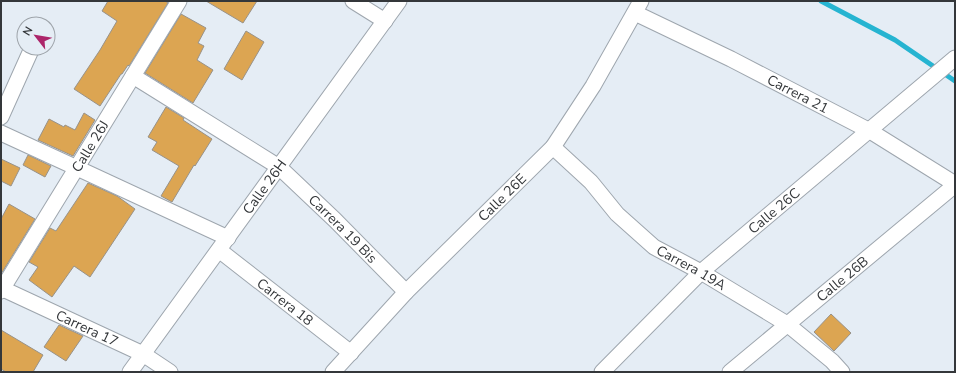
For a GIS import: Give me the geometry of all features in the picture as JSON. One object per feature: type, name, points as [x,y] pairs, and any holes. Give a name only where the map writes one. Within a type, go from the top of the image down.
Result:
[{"type":"street","name":"Calle 26J","points":[[2,289],[179,1]]},
{"type":"street","points":[[353,1],[385,21]]},
{"type":"street","name":"Calle 26H","points":[[130,372],[399,1]]},
{"type":"street","name":"Carrera 21","points":[[638,7],[731,59],[870,131],[955,185]]},
{"type":"street","name":"Calle 26E","points":[[333,372],[406,292],[553,147],[593,86],[638,7]]},
{"type":"street","points":[[1,117],[28,56]]},
{"type":"street","name":"Calle 26C","points":[[602,372],[701,272],[955,58]]},
{"type":"street","name":"Carrera 19 Bis","points":[[133,76],[279,167],[335,220],[406,292]]},
{"type":"street","name":"Carrera 18","points":[[1,133],[77,168],[223,244],[351,353]]},
{"type":"street","name":"Carrera 19A","points":[[553,147],[591,182],[618,214],[654,247],[701,272],[787,324],[832,361],[842,372]]},
{"type":"street","name":"Calle 26B","points":[[730,372],[955,185]]},
{"type":"street","name":"Carrera 17","points":[[2,289],[144,354],[170,372]]},
{"type":"building","points":[[108,1],[165,1],[168,3],[129,66],[128,65],[121,74],[100,106],[74,89],[117,21],[102,11]]},
{"type":"building","points":[[206,1],[257,1],[243,23]]},
{"type":"building","points":[[181,14],[206,28],[198,43],[204,46],[197,60],[213,70],[193,103],[145,73]]},
{"type":"building","points":[[246,31],[264,42],[242,80],[224,69]]},
{"type":"building","points":[[166,107],[184,118],[183,120],[212,139],[195,166],[194,165],[172,202],[161,196],[179,166],[152,150],[157,142],[148,137]]},
{"type":"building","points":[[84,113],[95,120],[73,156],[38,140],[49,119],[64,127],[65,125],[75,130]]},
{"type":"building","points":[[28,155],[51,166],[45,177],[23,165]]},
{"type":"building","points":[[1,159],[20,168],[11,186],[1,181]]},
{"type":"building","points":[[88,183],[117,196],[135,209],[90,277],[74,266],[52,297],[29,280],[38,267],[29,262],[50,228],[56,231]]},
{"type":"building","points":[[9,204],[35,219],[1,274],[1,219]]},
{"type":"building","points":[[831,314],[851,333],[834,351],[814,332]]},
{"type":"building","points":[[59,325],[83,336],[66,361],[44,347]]},
{"type":"building","points":[[1,330],[43,355],[33,372],[6,372],[1,369]]},
{"type":"waterway","points":[[821,1],[895,40],[955,81]]}]
